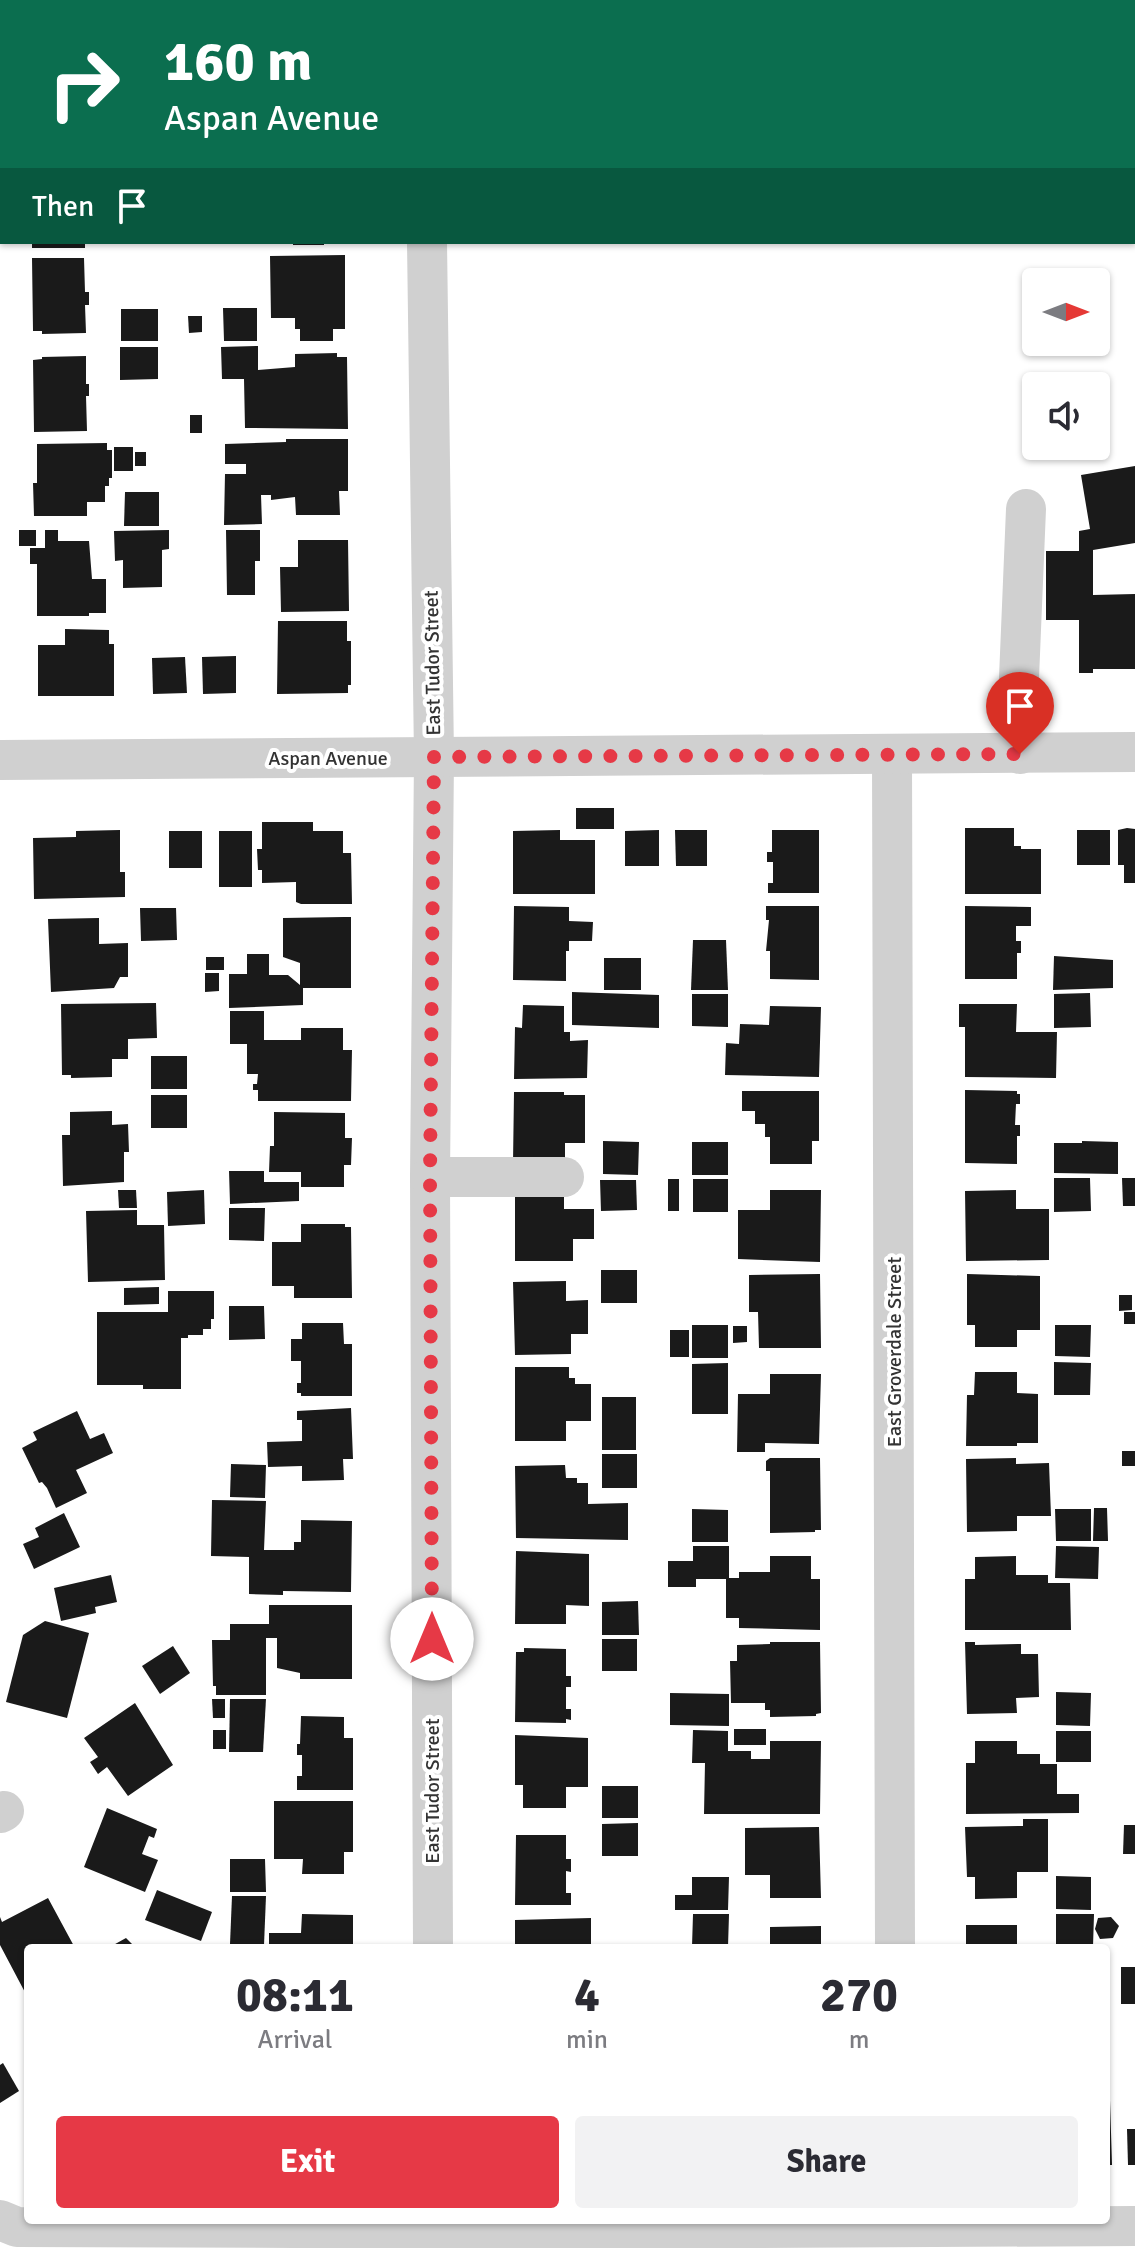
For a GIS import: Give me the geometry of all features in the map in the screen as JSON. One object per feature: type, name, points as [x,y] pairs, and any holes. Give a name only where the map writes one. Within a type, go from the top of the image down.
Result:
[{"type":"street","name":"East Tudor Street","points":[[427,244],[434,757],[430,1177],[433,1944]]},
{"type":"street","points":[[1020,754],[1018,702],[1026,509]]},
{"type":"street","name":"Aspan Avenue","points":[[0,760],[1135,752]]},
{"type":"street","name":"East Groverdale Street","points":[[892,756],[895,1944]]},
{"type":"street","points":[[430,1177],[564,1177]]},
{"type":"street","points":[[0,2220],[17,2227],[434,2225],[572,2239],[876,2224]]},
{"type":"street","points":[[976,2224],[1135,2226]]},
{"type":"building","points":[[32,244],[85,244],[85,248],[32,248]]},
{"type":"building","points":[[345,255],[345,329],[333,329],[333,341],[300,341],[300,329],[295,329],[295,318],[271,318],[270,256]]},
{"type":"building","points":[[32,258],[84,258],[85,292],[89,292],[89,305],[85,305],[86,333],[42,334],[42,331],[33,331]]},
{"type":"building","points":[[223,308],[257,308],[257,341],[224,341]]},
{"type":"building","points":[[121,309],[158,309],[158,341],[121,341]]},
{"type":"building","points":[[188,316],[202,316],[202,332],[189,333]]},
{"type":"building","points":[[258,346],[258,370],[295,367],[295,354],[337,353],[337,357],[347,357],[348,429],[245,428],[244,379],[222,379],[221,347]]},
{"type":"building","points":[[120,347],[158,347],[158,379],[120,380]]},
{"type":"building","points":[[86,356],[86,384],[89,384],[89,396],[86,396],[87,431],[34,432],[33,360]]},
{"type":"building","points":[[190,415],[202,415],[202,433],[190,433]]},
{"type":"building","points":[[286,439],[348,439],[348,491],[339,491],[340,515],[296,515],[295,497],[271,500],[271,495],[261,495],[262,524],[224,525],[225,474],[246,474],[246,464],[225,464],[225,444],[286,442]]},
{"type":"building","points":[[107,443],[107,450],[112,450],[112,478],[109,478],[109,486],[105,486],[105,502],[87,502],[87,516],[34,516],[37,444]]},
{"type":"building","points":[[114,447],[133,447],[133,471],[114,471]]},
{"type":"building","points":[[135,452],[146,452],[146,466],[135,466]]},
{"type":"building","points":[[1135,466],[1135,543],[1093,550],[1093,595],[1135,594],[1135,669],[1093,669],[1093,673],[1079,673],[1079,620],[1046,620],[1046,551],[1079,551],[1079,531],[1090,529],[1081,475]]},
{"type":"building","points":[[125,492],[159,492],[159,526],[124,526]]},
{"type":"building","points":[[19,530],[36,530],[36,546],[19,546]]},
{"type":"building","points":[[45,530],[58,530],[58,541],[89,541],[92,579],[106,579],[106,613],[37,616],[37,564],[30,564],[30,548],[45,548]]},
{"type":"building","points":[[169,530],[169,549],[162,550],[162,587],[123,588],[123,560],[115,561],[114,531]]},
{"type":"building","points":[[226,530],[260,530],[260,561],[255,561],[255,595],[227,595]]},
{"type":"building","points":[[298,540],[348,540],[349,611],[281,612],[280,567],[298,567]]},
{"type":"building","points":[[278,621],[347,621],[347,641],[351,641],[351,685],[348,685],[348,693],[277,694]]},
{"type":"building","points":[[65,629],[109,630],[109,644],[114,644],[114,696],[38,696],[38,645],[65,645]]},
{"type":"building","points":[[236,656],[236,693],[203,694],[202,657]]},
{"type":"building","points":[[185,657],[187,693],[153,694],[152,658]]},
{"type":"building","points":[[576,808],[614,808],[614,829],[576,829]]},
{"type":"building","points":[[262,822],[313,822],[313,831],[343,831],[343,853],[351,853],[352,904],[301,904],[296,902],[296,882],[262,883],[257,849],[262,849]]},
{"type":"building","points":[[965,828],[1014,828],[1014,846],[1041,849],[1041,894],[965,894]]},
{"type":"building","points":[[1135,829],[1135,883],[1124,883],[1124,865],[1118,865],[1118,830]]},
{"type":"building","points":[[120,830],[120,872],[125,872],[125,897],[34,899],[33,838],[76,837],[76,831]]},
{"type":"building","points":[[560,830],[560,840],[595,840],[595,894],[513,894],[513,831]]},
{"type":"building","points":[[659,830],[659,866],[625,866],[625,831]]},
{"type":"building","points":[[675,830],[707,830],[707,866],[676,866]]},
{"type":"building","points":[[772,830],[819,830],[819,893],[768,893],[768,883],[773,883],[773,862],[767,862],[767,852],[772,852]]},
{"type":"building","points":[[1077,830],[1110,830],[1110,865],[1077,865]]},
{"type":"building","points":[[169,831],[202,831],[202,868],[169,868]]},
{"type":"building","points":[[219,831],[252,831],[252,887],[219,887]]},
{"type":"building","points":[[514,906],[569,907],[569,921],[593,922],[592,941],[569,941],[566,981],[513,980]]},
{"type":"building","points":[[766,906],[819,906],[819,980],[770,979],[770,951],[766,951],[769,920],[766,920]]},
{"type":"building","points":[[965,906],[1031,907],[1031,926],[1016,926],[1016,941],[1021,941],[1021,953],[1017,953],[1017,979],[965,979]]},
{"type":"building","points":[[140,908],[176,908],[177,940],[141,941]]},
{"type":"building","points":[[351,917],[351,988],[303,988],[303,1005],[229,1008],[229,974],[247,974],[247,954],[269,954],[269,975],[288,975],[300,985],[300,963],[283,957],[283,918]]},
{"type":"building","points":[[99,918],[99,944],[128,943],[128,977],[120,977],[114,988],[51,992],[48,919]]},
{"type":"building","points":[[693,940],[726,940],[728,990],[691,990]]},
{"type":"building","points":[[1054,956],[1113,960],[1113,988],[1053,990]]},
{"type":"building","points":[[206,957],[224,957],[224,970],[206,970]]},
{"type":"building","points":[[604,958],[641,958],[641,990],[604,990]]},
{"type":"building","points":[[205,973],[219,973],[219,991],[205,992]]},
{"type":"building","points":[[572,992],[659,995],[659,1028],[572,1025]]},
{"type":"building","points":[[1090,993],[1091,1027],[1054,1028],[1054,994]]},
{"type":"building","points":[[692,994],[728,994],[728,1027],[692,1026]]},
{"type":"building","points":[[156,1003],[157,1038],[128,1039],[128,1059],[112,1059],[112,1077],[71,1078],[71,1075],[62,1075],[61,1004]]},
{"type":"building","points":[[959,1004],[1017,1004],[1016,1032],[1057,1032],[1056,1078],[965,1077],[965,1027],[959,1027]]},
{"type":"building","points":[[523,1005],[564,1006],[564,1032],[570,1032],[570,1041],[588,1040],[587,1078],[514,1079],[515,1027],[522,1028]]},
{"type":"building","points":[[770,1006],[821,1007],[819,1077],[725,1075],[726,1043],[739,1044],[740,1024],[769,1025]]},
{"type":"building","points":[[230,1011],[264,1011],[264,1040],[301,1040],[301,1028],[343,1028],[343,1050],[352,1050],[351,1101],[258,1101],[258,1090],[253,1090],[253,1084],[257,1084],[258,1074],[247,1074],[247,1044],[230,1044]]},
{"type":"building","points":[[151,1056],[187,1056],[187,1089],[151,1089]]},
{"type":"building","points":[[965,1090],[1017,1091],[1020,1094],[1015,1125],[1020,1125],[1017,1164],[965,1163]]},
{"type":"building","points":[[742,1091],[819,1091],[819,1141],[812,1141],[812,1164],[770,1164],[770,1137],[765,1137],[765,1124],[755,1124],[755,1111],[742,1111]]},
{"type":"building","points":[[514,1092],[585,1095],[585,1143],[565,1143],[565,1165],[513,1163]]},
{"type":"building","points":[[151,1095],[187,1095],[187,1128],[151,1128]]},
{"type":"building","points":[[112,1111],[112,1125],[128,1124],[129,1152],[124,1152],[124,1182],[63,1186],[62,1135],[70,1135],[70,1112]]},
{"type":"building","points":[[274,1112],[345,1113],[345,1138],[352,1138],[351,1165],[344,1165],[344,1187],[301,1187],[301,1172],[269,1172],[270,1146],[274,1146]]},
{"type":"building","points":[[603,1141],[639,1142],[638,1175],[603,1174]]},
{"type":"building","points":[[692,1142],[728,1142],[728,1175],[692,1175]]},
{"type":"building","points":[[1118,1142],[1118,1174],[1054,1173],[1054,1143]]},
{"type":"building","points":[[229,1171],[264,1171],[264,1182],[299,1182],[299,1201],[230,1204]]},
{"type":"building","points":[[1054,1178],[1090,1178],[1091,1211],[1054,1212]]},
{"type":"building","points":[[1122,1178],[1135,1178],[1135,1206],[1123,1206]]},
{"type":"building","points":[[668,1179],[679,1179],[679,1211],[668,1211]]},
{"type":"building","points":[[693,1179],[728,1179],[728,1212],[693,1212]]},
{"type":"building","points":[[600,1180],[636,1180],[637,1210],[601,1211]]},
{"type":"building","points":[[118,1190],[136,1190],[137,1208],[119,1208]]},
{"type":"building","points":[[204,1190],[205,1224],[168,1226],[167,1192]]},
{"type":"building","points":[[770,1190],[821,1190],[820,1262],[738,1259],[738,1210],[770,1210]]},
{"type":"building","points":[[1016,1190],[1016,1209],[1049,1209],[1049,1260],[966,1261],[965,1191]]},
{"type":"building","points":[[515,1191],[564,1191],[564,1209],[594,1209],[594,1239],[573,1239],[573,1261],[515,1261]]},
{"type":"building","points":[[229,1208],[265,1208],[264,1241],[229,1240]]},
{"type":"building","points":[[137,1210],[137,1225],[164,1225],[165,1280],[88,1282],[86,1211]]},
{"type":"building","points":[[301,1224],[345,1224],[345,1227],[351,1227],[352,1298],[294,1298],[294,1286],[272,1286],[272,1242],[301,1242]]},
{"type":"building","points":[[601,1270],[637,1270],[637,1303],[601,1303]]},
{"type":"building","points":[[820,1274],[821,1348],[759,1348],[758,1312],[749,1312],[749,1275]]},
{"type":"building","points":[[967,1274],[1040,1276],[1040,1330],[1017,1330],[1017,1347],[975,1347],[975,1325],[967,1325]]},
{"type":"building","points":[[566,1281],[566,1301],[588,1300],[588,1334],[571,1334],[571,1354],[515,1355],[513,1282]]},
{"type":"building","points":[[159,1287],[159,1304],[124,1305],[124,1288]]},
{"type":"building","points":[[168,1291],[214,1291],[211,1329],[203,1329],[203,1335],[181,1338],[181,1389],[97,1385],[97,1312],[168,1312]]},
{"type":"building","points":[[1119,1295],[1132,1295],[1132,1310],[1119,1311]]},
{"type":"building","points":[[229,1306],[264,1306],[265,1339],[229,1340]]},
{"type":"building","points":[[1124,1312],[1135,1312],[1135,1324],[1124,1324]]},
{"type":"building","points":[[302,1323],[343,1323],[344,1344],[352,1344],[352,1396],[301,1396],[297,1393],[297,1383],[301,1383],[301,1361],[291,1361],[291,1339],[302,1339]]},
{"type":"building","points":[[692,1325],[728,1325],[728,1358],[692,1358]]},
{"type":"building","points":[[1055,1325],[1091,1325],[1090,1357],[1055,1356]]},
{"type":"building","points":[[733,1326],[747,1326],[747,1342],[733,1343]]},
{"type":"building","points":[[670,1330],[689,1330],[689,1357],[670,1357]]},
{"type":"building","points":[[1054,1362],[1091,1363],[1090,1395],[1054,1395]]},
{"type":"building","points":[[728,1363],[728,1414],[692,1414],[692,1364]]},
{"type":"building","points":[[515,1367],[569,1367],[569,1378],[575,1378],[575,1384],[591,1384],[591,1421],[566,1421],[566,1441],[515,1441]]},
{"type":"building","points":[[975,1372],[1017,1372],[1017,1393],[1038,1394],[1038,1443],[966,1446],[967,1395],[974,1395]]},
{"type":"building","points":[[770,1374],[821,1374],[819,1444],[765,1443],[765,1452],[737,1452],[738,1394],[770,1394]]},
{"type":"building","points":[[602,1397],[636,1397],[636,1450],[602,1450]]},
{"type":"building","points":[[351,1408],[353,1459],[343,1459],[344,1480],[302,1481],[302,1466],[268,1467],[267,1442],[302,1441],[302,1420],[297,1420],[297,1411]]},
{"type":"building","points":[[77,1411],[90,1439],[104,1433],[113,1453],[76,1470],[87,1493],[56,1508],[47,1488],[42,1482],[39,1483],[22,1448],[37,1440],[33,1432]]},
{"type":"building","points":[[1122,1451],[1135,1451],[1135,1466],[1122,1466]]},
{"type":"building","points":[[602,1454],[637,1454],[637,1488],[602,1488]]},
{"type":"building","points":[[770,1458],[820,1458],[821,1530],[770,1533],[770,1471],[766,1471],[766,1461]]},
{"type":"building","points":[[1016,1458],[1016,1464],[1049,1463],[1051,1516],[1017,1516],[1017,1531],[967,1532],[966,1459]]},
{"type":"building","points":[[231,1464],[266,1465],[265,1498],[230,1497]]},
{"type":"building","points":[[565,1465],[566,1478],[577,1478],[577,1483],[588,1483],[588,1504],[628,1503],[628,1540],[516,1538],[515,1466]]},
{"type":"building","points":[[212,1500],[266,1501],[264,1550],[294,1550],[294,1542],[301,1542],[301,1520],[352,1521],[351,1592],[249,1594],[249,1557],[211,1556]]},
{"type":"building","points":[[1094,1508],[1107,1508],[1108,1541],[1093,1541]]},
{"type":"building","points":[[692,1509],[728,1510],[728,1542],[692,1542]]},
{"type":"building","points":[[1055,1509],[1091,1509],[1091,1541],[1056,1541]]},
{"type":"building","points":[[64,1513],[80,1547],[34,1569],[23,1544],[39,1537],[35,1528]]},
{"type":"building","points":[[693,1546],[729,1546],[729,1578],[739,1578],[739,1572],[770,1572],[770,1556],[811,1556],[811,1579],[820,1579],[820,1630],[739,1628],[739,1618],[726,1618],[726,1579],[696,1579],[696,1587],[668,1587],[668,1561],[693,1561]]},
{"type":"building","points":[[1056,1546],[1099,1547],[1098,1579],[1055,1578]]},
{"type":"building","points":[[516,1551],[589,1554],[589,1606],[566,1605],[566,1624],[515,1624]]},
{"type":"building","points":[[1016,1556],[1016,1575],[1048,1575],[1048,1583],[1070,1583],[1071,1630],[965,1630],[965,1579],[975,1579],[975,1557]]},
{"type":"building","points":[[111,1575],[117,1602],[95,1607],[96,1613],[61,1621],[54,1588]]},
{"type":"building","points":[[638,1601],[639,1635],[602,1635],[602,1602]]},
{"type":"building","points":[[269,1605],[352,1605],[352,1679],[300,1679],[300,1673],[277,1668],[277,1638],[266,1638],[266,1695],[216,1695],[212,1640],[230,1640],[230,1624],[269,1624]]},
{"type":"building","points":[[45,1621],[89,1633],[67,1718],[6,1702],[23,1635]]},
{"type":"building","points":[[602,1639],[637,1639],[637,1671],[602,1671]]},
{"type":"building","points":[[820,1642],[821,1713],[816,1716],[770,1717],[765,1703],[731,1703],[730,1661],[737,1661],[737,1645]]},
{"type":"building","points":[[965,1642],[975,1642],[975,1645],[1021,1644],[1021,1654],[1038,1654],[1039,1697],[1016,1698],[1017,1713],[967,1714]]},
{"type":"building","points":[[173,1646],[190,1673],[160,1694],[142,1666]]},
{"type":"building","points":[[524,1648],[566,1649],[566,1676],[571,1676],[571,1687],[566,1687],[566,1709],[571,1709],[571,1720],[566,1719],[566,1723],[515,1722],[516,1652],[524,1652]]},
{"type":"building","points":[[1056,1692],[1091,1693],[1090,1726],[1056,1725]]},
{"type":"building","points":[[670,1693],[729,1694],[729,1726],[670,1725]]},
{"type":"building","points":[[212,1699],[225,1699],[225,1718],[213,1718]]},
{"type":"building","points":[[230,1699],[266,1699],[263,1752],[229,1752]]},
{"type":"building","points":[[135,1703],[173,1765],[128,1796],[107,1767],[98,1774],[90,1762],[98,1757],[84,1738]]},
{"type":"building","points":[[301,1716],[344,1717],[344,1738],[353,1738],[353,1790],[297,1790],[297,1776],[302,1776],[302,1755],[297,1755]]},
{"type":"building","points":[[734,1729],[766,1729],[766,1745],[734,1745]]},
{"type":"building","points":[[213,1730],[226,1730],[226,1749],[213,1749]]},
{"type":"building","points":[[693,1730],[728,1731],[728,1751],[751,1751],[751,1759],[770,1759],[770,1741],[821,1741],[820,1814],[704,1814],[705,1763],[692,1763]]},
{"type":"building","points":[[1056,1731],[1091,1731],[1091,1762],[1056,1762]]},
{"type":"building","points":[[515,1735],[588,1738],[588,1787],[566,1787],[566,1808],[523,1808],[523,1785],[515,1785]]},
{"type":"building","points":[[975,1741],[1017,1741],[1017,1754],[1040,1754],[1040,1764],[1057,1764],[1057,1794],[1079,1794],[1079,1813],[966,1814],[966,1763],[975,1763]]},
{"type":"building","points":[[602,1786],[638,1786],[638,1818],[602,1818]]},
{"type":"building","points":[[274,1801],[353,1801],[353,1852],[344,1852],[344,1874],[302,1874],[303,1859],[274,1859]]},
{"type":"building","points":[[107,1808],[157,1829],[154,1838],[149,1836],[142,1854],[158,1860],[145,1892],[84,1867]]},
{"type":"building","points":[[1023,1819],[1048,1819],[1048,1872],[1017,1872],[1017,1898],[975,1899],[975,1877],[967,1877],[965,1827],[1023,1826]]},
{"type":"building","points":[[638,1823],[638,1856],[602,1856],[602,1824]]},
{"type":"building","points":[[1124,1825],[1135,1825],[1135,1854],[1123,1854]]},
{"type":"building","points":[[819,1827],[821,1898],[770,1898],[770,1875],[745,1875],[745,1828]]},
{"type":"building","points":[[516,1835],[566,1835],[566,1859],[571,1859],[571,1872],[566,1871],[566,1893],[571,1893],[571,1905],[515,1905]]},
{"type":"building","points":[[230,1859],[265,1859],[266,1892],[230,1892]]},
{"type":"building","points":[[1056,1876],[1091,1877],[1091,1910],[1056,1909]]},
{"type":"building","points":[[692,1877],[729,1877],[728,1910],[675,1910],[675,1895],[692,1895]]},
{"type":"building","points":[[157,1890],[212,1912],[201,1941],[145,1920]]},
{"type":"building","points":[[232,1896],[266,1896],[264,1944],[230,1944]]},
{"type":"building","points":[[48,1898],[73,1944],[24,1944],[24,1990],[0,1945],[0,1917],[2,1922]]},
{"type":"building","points":[[302,1914],[353,1915],[353,1944],[269,1944],[269,1933],[301,1933]]},
{"type":"building","points":[[693,1914],[729,1914],[728,1944],[692,1944]]},
{"type":"building","points":[[1056,1914],[1094,1914],[1093,1944],[1056,1944]]},
{"type":"building","points":[[1111,1917],[1119,1926],[1113,1938],[1100,1939],[1095,1929],[1098,1918]]},
{"type":"building","points":[[591,1918],[591,1944],[515,1944],[515,1920]]},
{"type":"building","points":[[966,1925],[1017,1925],[1017,1944],[966,1944]]},
{"type":"building","points":[[821,1926],[821,1944],[770,1944],[770,1927]]},
{"type":"building","points":[[126,1938],[132,1944],[115,1944]]},
{"type":"building","points":[[1121,1967],[1135,1967],[1135,2004],[1121,2004]]},
{"type":"building","points":[[3,2063],[19,2091],[0,2103],[0,2065]]},
{"type":"building","points":[[1110,2100],[1112,2165],[1110,2165]]},
{"type":"building","points":[[1127,2129],[1135,2129],[1135,2165],[1128,2165]]},
{"type":"route","points":[[432,1639],[430,1177],[434,757],[1020,754]]}]
